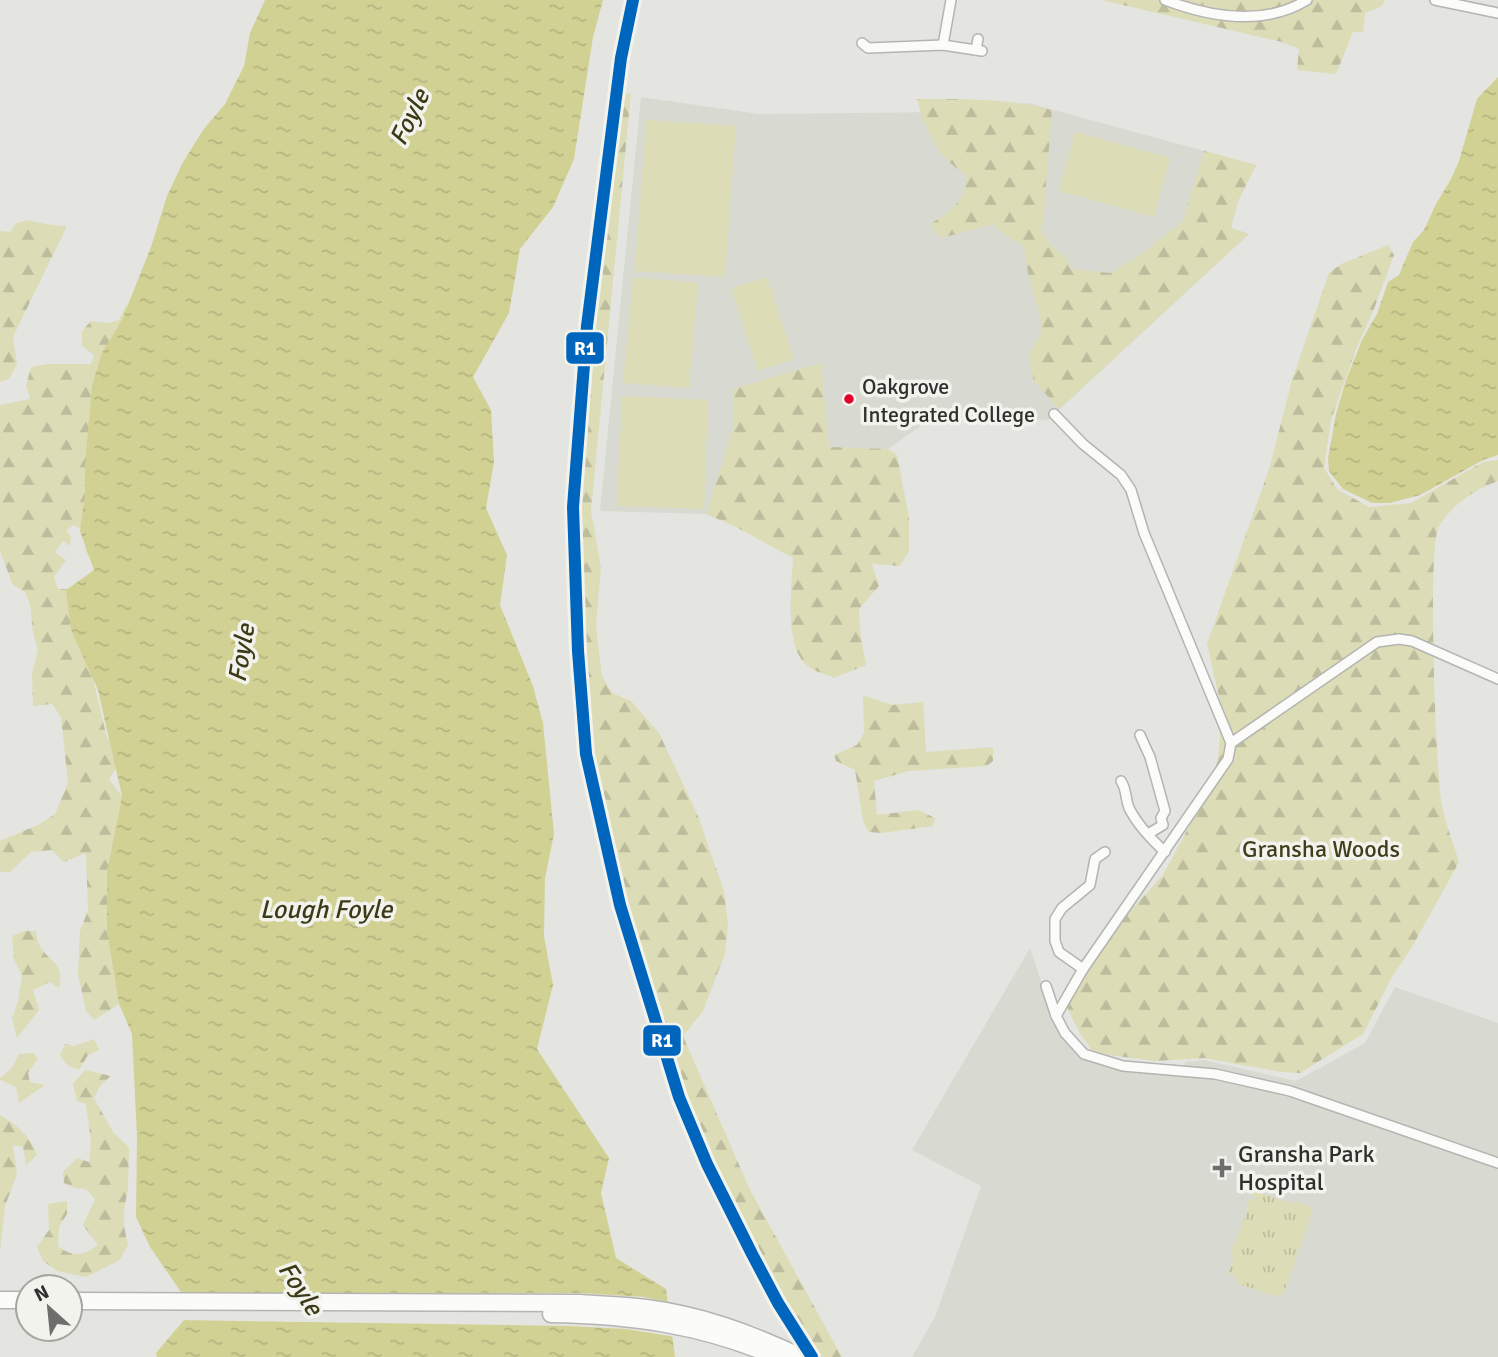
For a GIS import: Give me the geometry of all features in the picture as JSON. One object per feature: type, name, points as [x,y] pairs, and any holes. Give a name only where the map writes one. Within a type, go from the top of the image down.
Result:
[{"type":"highway","points":[[84,1301],[566,1303],[643,1307],[719,1323],[756,1336],[801,1357]]},
{"type":"highway","points":[[84,1311],[568,1314],[629,1317],[711,1332],[777,1357]]},
{"type":"street","points":[[948,45],[951,0]]},
{"type":"street","points":[[1165,0],[1220,16],[1242,18],[1274,13],[1307,0]]},
{"type":"street","points":[[1435,0],[1498,13]]},
{"type":"street","points":[[864,49],[948,45],[979,50],[978,39]]},
{"type":"street","points":[[1054,414],[1083,444],[1121,475],[1130,490],[1144,533],[1231,743],[1228,759],[1083,969],[1056,1016]]},
{"type":"street","points":[[1231,743],[1377,642],[1399,639],[1412,641],[1498,680]]},
{"type":"street","points":[[1140,735],[1150,757],[1165,811],[1161,818],[1163,825],[1149,834]]},
{"type":"street","points":[[1121,781],[1129,808],[1166,852]]},
{"type":"street","points":[[1083,969],[1059,951],[1055,941],[1055,919],[1062,908],[1090,885],[1095,859],[1105,852]]},
{"type":"street","points":[[1046,986],[1065,1033],[1084,1054],[1123,1066],[1215,1074],[1290,1091],[1498,1163]]},
{"type":"shaded area","name":"Oakgrove Integrated College","points":[[641,97],[759,114],[948,112],[1028,103],[1256,165],[1238,201],[1231,228],[1249,234],[1048,420],[941,416],[926,422],[888,449],[829,448],[821,364],[733,389],[733,429],[706,514],[600,511]]},
{"type":"shaded area","name":"Gransha Park Hospital","points":[[1030,948],[1056,1026],[1079,1056],[1132,1071],[1178,1074],[1186,1062],[1204,1060],[1296,1081],[1365,1043],[1395,987],[1498,1023],[1498,1357],[912,1357],[935,1317],[981,1186],[912,1150]]},
{"type":"green space","points":[[1101,0],[1385,0],[1382,6],[1365,13],[1363,32],[1353,32],[1336,74],[1297,70],[1299,49],[1282,42]]},
{"type":"green space","points":[[631,93],[591,511],[601,568],[596,626],[602,676],[612,693],[631,701],[659,733],[698,816],[724,891],[728,925],[725,954],[703,1011],[683,1036],[750,1190],[842,1357],[814,1357],[810,1354],[752,1254],[707,1164],[679,1097],[620,905],[586,754],[578,651],[573,507],[587,326],[616,97]]},
{"type":"green space","points":[[917,99],[1002,101],[1052,110],[1042,232],[1052,247],[1066,257],[1071,269],[1110,273],[1139,256],[1183,221],[1204,151],[1256,165],[1238,201],[1231,228],[1249,234],[1059,409],[1034,381],[1032,374],[1029,356],[1042,331],[1024,246],[1003,234],[994,224],[941,238],[931,227],[933,222],[947,214],[957,203],[964,191],[967,175],[948,160],[934,143]]},
{"type":"green space","points":[[646,120],[736,126],[725,277],[635,271]]},
{"type":"green space","points":[[1075,132],[1170,158],[1154,217],[1059,191]]},
{"type":"green space","points":[[26,220],[67,226],[13,337],[17,364],[9,379],[0,382],[0,231],[10,232],[15,224]]},
{"type":"green space","name":"Gransha Woods","points":[[1388,245],[1394,255],[1331,420],[1324,468],[1337,489],[1369,507],[1411,503],[1483,462],[1498,460],[1498,481],[1473,493],[1450,511],[1439,526],[1435,542],[1433,612],[1439,779],[1442,808],[1459,862],[1412,947],[1392,977],[1363,1034],[1300,1073],[1204,1058],[1155,1061],[1092,1050],[1080,1034],[1067,1007],[1087,968],[1113,930],[1163,875],[1201,804],[1218,760],[1222,711],[1207,644],[1269,469],[1293,377],[1329,273],[1341,264]]},
{"type":"green space","points":[[633,277],[698,283],[689,388],[623,383]]},
{"type":"green space","points":[[767,277],[794,359],[758,371],[731,288]]},
{"type":"green space","points":[[139,299],[99,538],[89,557],[85,550],[87,533],[74,525],[66,530],[71,537],[70,546],[63,541],[55,552],[66,560],[54,577],[58,589],[67,589],[88,658],[107,738],[124,757],[109,779],[122,796],[107,871],[107,932],[119,1004],[94,1020],[86,1011],[78,975],[80,931],[88,910],[86,853],[64,862],[52,850],[31,852],[10,872],[0,872],[0,841],[38,825],[55,814],[68,783],[61,717],[52,704],[33,706],[32,673],[38,650],[30,604],[25,592],[13,585],[0,551],[0,405],[30,399],[26,386],[31,367],[91,364],[94,355],[82,346],[82,331],[91,321],[108,323],[119,320],[125,307]]},
{"type":"green space","points":[[821,363],[829,447],[888,449],[897,455],[909,517],[909,551],[900,566],[872,564],[879,586],[859,609],[866,665],[834,678],[808,666],[795,645],[791,615],[793,558],[706,514],[733,429],[733,389]]},
{"type":"green space","points":[[622,396],[708,400],[704,509],[617,506]]},
{"type":"green space","points":[[863,695],[892,705],[923,702],[926,752],[993,747],[993,761],[987,766],[909,771],[874,781],[877,815],[918,810],[935,818],[933,826],[882,833],[869,832],[863,821],[855,770],[836,761],[834,755],[857,745],[864,733]]},
{"type":"green space","points":[[24,931],[36,931],[40,946],[59,969],[60,980],[59,988],[50,982],[33,990],[39,1010],[17,1038],[12,1018],[22,976],[14,959],[12,936]]},
{"type":"green space","points":[[94,1039],[99,1050],[88,1055],[79,1070],[67,1065],[60,1055],[65,1044],[74,1046]]},
{"type":"green space","points":[[33,1053],[38,1058],[28,1073],[30,1082],[45,1085],[19,1103],[16,1087],[0,1078],[11,1069],[19,1054]]},
{"type":"green space","points":[[85,1070],[111,1076],[100,1086],[94,1098],[113,1132],[129,1147],[128,1188],[124,1210],[128,1245],[120,1260],[86,1277],[84,1273],[57,1271],[43,1261],[37,1247],[49,1230],[48,1204],[67,1201],[67,1214],[59,1227],[58,1246],[78,1254],[98,1245],[83,1225],[95,1199],[86,1189],[64,1183],[63,1172],[77,1158],[89,1162],[91,1142],[86,1104],[77,1101],[73,1084]]},
{"type":"green space","points":[[0,1115],[22,1132],[37,1155],[26,1165],[23,1147],[13,1145],[17,1174],[5,1206],[0,1252]]},
{"type":"green space","points":[[1251,1185],[1255,1186],[1254,1191],[1258,1193],[1294,1204],[1295,1201],[1311,1209],[1285,1290],[1281,1295],[1275,1296],[1236,1283],[1238,1277],[1228,1273],[1234,1260],[1230,1256],[1247,1212],[1248,1201],[1256,1197],[1250,1194]]},
{"type":"water","name":"Lough Foyle","points":[[265,0],[603,0],[593,37],[574,159],[553,207],[520,249],[509,313],[473,377],[491,410],[494,462],[486,508],[507,555],[500,605],[533,686],[543,723],[554,834],[545,878],[544,936],[553,985],[537,1049],[609,1158],[601,1193],[616,1258],[666,1289],[675,1357],[157,1357],[156,1353],[184,1320],[183,1295],[150,1247],[136,1217],[137,1137],[132,1034],[119,1004],[107,932],[107,871],[122,796],[98,690],[71,630],[66,590],[94,570],[80,531],[92,386],[102,353],[121,322],[151,247],[167,196],[182,164],[203,130],[225,104],[244,66],[250,33]]},
{"type":"water","points":[[1498,77],[1498,455],[1483,460],[1420,495],[1390,503],[1372,503],[1343,489],[1329,471],[1328,458],[1336,414],[1346,380],[1362,340],[1377,314],[1388,282],[1399,275],[1413,242],[1424,230],[1451,179],[1477,99]]},
{"type":"pier","points":[[580,1293],[644,1297],[671,1303],[676,1337],[626,1329],[568,1326],[179,1320],[178,1294]]},
{"type":"transit line","name":"R1","points":[[633,0],[621,58],[587,326],[573,507],[578,651],[586,754],[620,905],[679,1097],[707,1164],[752,1254],[778,1303],[812,1357]]},
{"type":"place","name":"Oakgrove Integrated College","points":[[849,399]]},
{"type":"place","name":"Gransha Park Hospital","points":[[1222,1168]]},
{"type":"water label","name":"Foyle","points":[[409,117]]},
{"type":"water label","name":"Foyle","points":[[241,653]]},
{"type":"water label","name":"Foyle","points":[[301,1288]]}]
